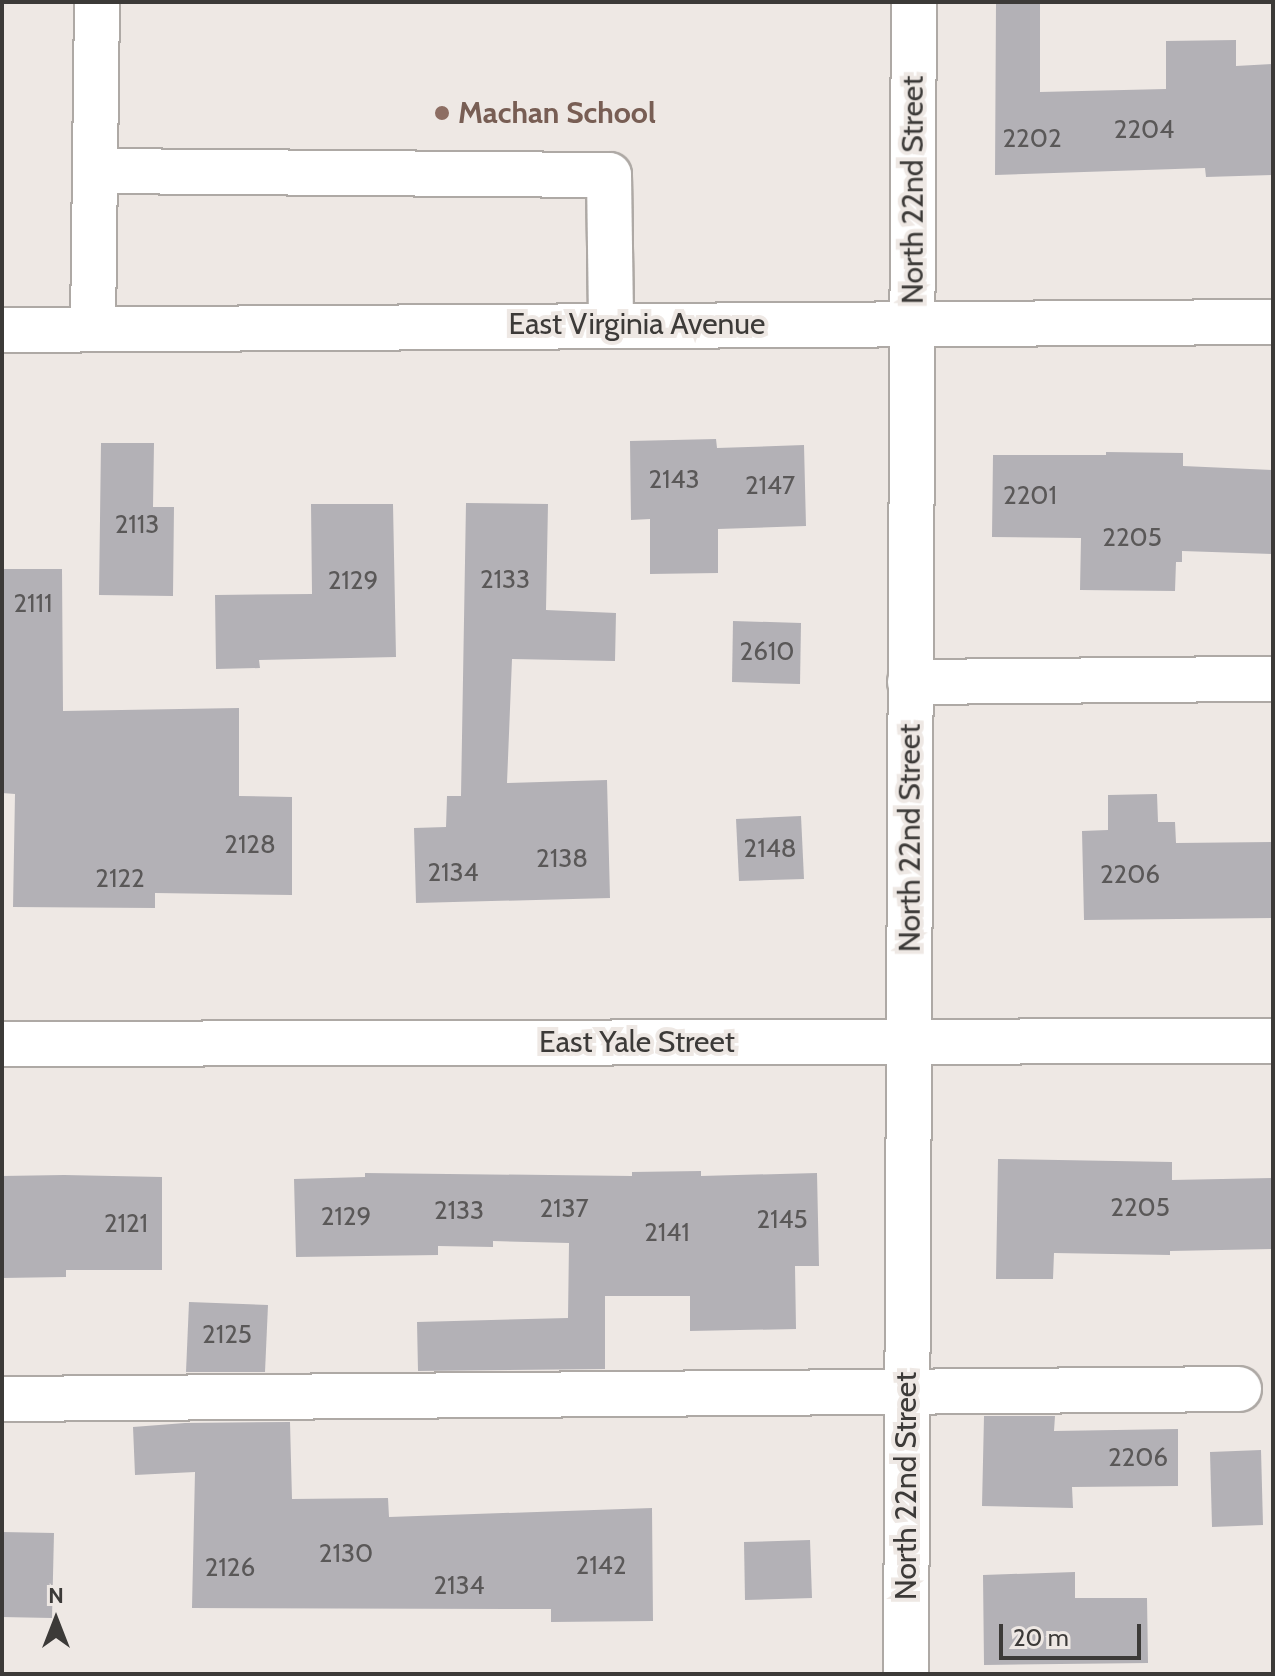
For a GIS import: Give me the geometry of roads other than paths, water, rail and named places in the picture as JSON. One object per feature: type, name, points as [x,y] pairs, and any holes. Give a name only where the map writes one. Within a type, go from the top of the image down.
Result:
[{"type":"street","points":[[93,329],[97,2]]},
{"type":"street","name":"North 22nd Street","points":[[906,1674],[914,2]]},
{"type":"street","points":[[95,171],[609,175],[611,324]]},
{"type":"street","name":"East Virginia Avenue","points":[[2,330],[1273,322]]},
{"type":"street","points":[[910,682],[1273,679]]},
{"type":"street","name":"East Yale Street","points":[[2,1044],[1273,1041]]},
{"type":"street","points":[[2,1399],[1239,1389]]},
{"type":"place","name":"Machan School","points":[[442,113]]}]
